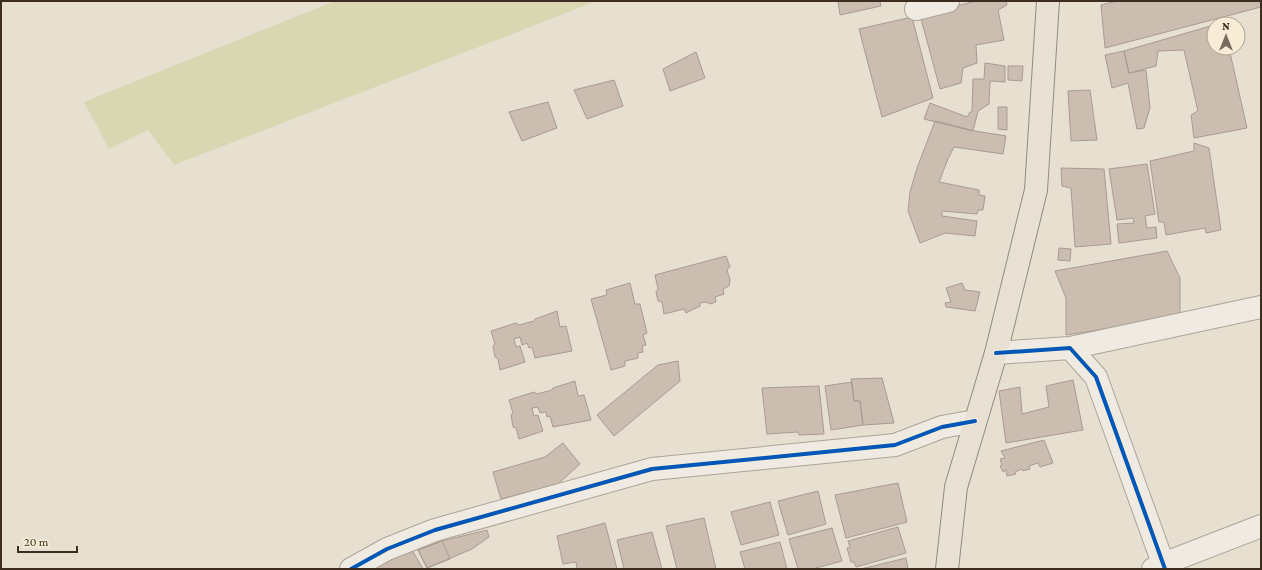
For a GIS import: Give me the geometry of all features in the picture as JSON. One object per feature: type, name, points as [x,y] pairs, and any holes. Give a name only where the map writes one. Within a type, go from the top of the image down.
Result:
[{"type":"main road","points":[[947,569],[956,487],[996,353],[1036,190],[1048,1]]},
{"type":"street","points":[[916,9],[948,1]]},
{"type":"street","points":[[996,353],[1070,348],[1261,307]]},
{"type":"street","points":[[1070,348],[1096,377],[1160,567],[1261,526]]},
{"type":"street","points":[[350,569],[387,549],[435,530],[652,469],[895,445],[942,427],[975,421]]},
{"type":"green space","points":[[335,1],[597,1],[174,165],[148,130],[109,149],[84,102]]},
{"type":"building","points":[[838,1],[880,1],[881,6],[840,15]]},
{"type":"building","points":[[976,1],[1006,1],[1007,5],[998,10],[1004,40],[976,45],[977,63],[963,68],[961,83],[940,89],[920,15]]},
{"type":"building","points":[[1117,1],[1261,1],[1261,7],[1227,16],[1206,16],[1206,21],[1105,48],[1101,5]]},
{"type":"building","points":[[912,17],[933,98],[882,117],[859,29]]},
{"type":"building","points":[[1206,27],[1206,56],[1231,56],[1247,128],[1194,138],[1191,115],[1198,111],[1184,50],[1158,51],[1156,66],[1129,73],[1124,51]]},
{"type":"building","points":[[1124,51],[1129,73],[1146,70],[1150,108],[1144,128],[1137,129],[1128,83],[1112,88],[1105,55]]},
{"type":"building","points":[[696,52],[705,78],[670,91],[663,69]]},
{"type":"building","points":[[985,63],[1005,66],[1005,82],[990,81],[989,104],[978,111],[973,131],[924,119],[930,103],[967,117],[970,112],[972,112],[973,79],[984,79]]},
{"type":"building","points":[[1008,66],[1023,66],[1022,81],[1008,80]]},
{"type":"building","points":[[614,80],[623,106],[587,119],[574,90]]},
{"type":"building","points":[[1090,90],[1097,140],[1071,141],[1068,91]]},
{"type":"building","points":[[548,102],[557,128],[522,141],[509,112]]},
{"type":"building","points":[[998,107],[1007,107],[1007,130],[998,129]]},
{"type":"building","points":[[935,121],[975,131],[1006,136],[1003,154],[954,147],[939,182],[979,190],[979,195],[985,196],[983,210],[978,210],[977,214],[942,211],[942,216],[977,221],[975,236],[945,233],[920,243],[908,211],[910,192],[917,168]]},
{"type":"building","points":[[1194,143],[1209,148],[1221,230],[1206,233],[1205,228],[1166,235],[1164,222],[1159,222],[1150,161],[1194,151]]},
{"type":"building","points":[[1147,164],[1155,214],[1145,216],[1147,228],[1156,227],[1157,238],[1119,243],[1117,224],[1134,223],[1133,218],[1117,220],[1109,169]]},
{"type":"building","points":[[1061,168],[1104,169],[1111,244],[1075,247],[1071,188],[1062,186]]},
{"type":"building","points":[[1059,248],[1071,249],[1070,261],[1058,260]]},
{"type":"building","points":[[1167,251],[1180,278],[1180,317],[1066,335],[1066,298],[1055,271]]},
{"type":"building","points":[[726,256],[730,267],[727,270],[730,280],[729,286],[723,289],[724,294],[715,297],[716,302],[710,304],[707,302],[700,303],[700,306],[686,313],[684,309],[664,314],[662,302],[658,301],[656,292],[658,289],[655,275]]},
{"type":"building","points":[[630,283],[635,304],[640,304],[647,333],[643,335],[646,345],[642,346],[643,352],[638,353],[638,358],[625,361],[625,366],[611,370],[591,299],[607,295],[606,290]]},
{"type":"building","points":[[962,283],[965,290],[980,292],[975,311],[946,307],[945,303],[951,302],[946,288]]},
{"type":"building","points":[[557,311],[560,327],[566,326],[572,351],[535,358],[532,347],[529,348],[527,343],[522,345],[520,337],[514,339],[516,347],[520,346],[525,362],[500,370],[498,359],[495,357],[493,346],[495,344],[491,331],[516,323],[519,325],[534,321],[535,319]]},
{"type":"building","points":[[678,361],[680,381],[614,436],[597,415],[658,365]]},
{"type":"building","points":[[882,378],[894,423],[863,425],[860,401],[854,401],[851,379]]},
{"type":"building","points":[[1073,380],[1083,430],[1006,443],[999,391],[1020,387],[1022,414],[1049,407],[1046,386]]},
{"type":"building","points":[[575,381],[578,396],[584,395],[591,420],[553,427],[550,416],[547,417],[546,412],[540,413],[538,407],[532,408],[534,416],[538,415],[543,431],[519,439],[516,428],[513,427],[511,415],[513,413],[509,400],[534,392],[537,394],[552,390],[553,388]]},
{"type":"building","points":[[852,382],[854,401],[860,401],[863,425],[831,430],[825,386]]},
{"type":"building","points":[[819,386],[824,434],[799,435],[798,432],[767,434],[762,388]]},
{"type":"building","points":[[1044,440],[1053,463],[1040,467],[1038,463],[1029,466],[1030,469],[1023,471],[1022,469],[1015,472],[1016,474],[1007,476],[1006,470],[1003,472],[1000,466],[1002,465],[1000,459],[1005,458],[1001,451]]},
{"type":"building","points":[[563,443],[580,464],[558,484],[501,499],[493,472],[545,457]]},
{"type":"building","points":[[898,483],[907,522],[846,538],[835,495]]},
{"type":"building","points":[[818,491],[826,524],[788,535],[778,501]]},
{"type":"building","points":[[770,502],[779,535],[741,545],[731,512]]},
{"type":"building","points":[[704,518],[716,569],[677,569],[666,526]]},
{"type":"building","points":[[605,523],[617,569],[577,569],[576,562],[563,564],[557,536]]},
{"type":"building","points":[[898,527],[906,553],[856,567],[854,562],[851,562],[847,548],[850,547],[848,541]]},
{"type":"building","points":[[832,528],[842,561],[812,569],[798,569],[789,539]]},
{"type":"building","points":[[487,530],[489,537],[472,549],[427,568],[418,550],[442,541]]},
{"type":"building","points":[[652,532],[662,569],[624,569],[617,540]]},
{"type":"building","points":[[442,541],[450,559],[427,568],[418,550]]},
{"type":"building","points":[[780,542],[787,569],[745,569],[740,552]]},
{"type":"building","points":[[408,543],[423,569],[369,569]]},
{"type":"building","points":[[906,558],[908,569],[861,569]]},
{"type":"cycle path","points":[[996,353],[1070,348],[1096,377],[1165,569]]},
{"type":"cycle path","points":[[351,569],[387,549],[435,530],[652,469],[895,445],[942,427],[975,421]]}]
